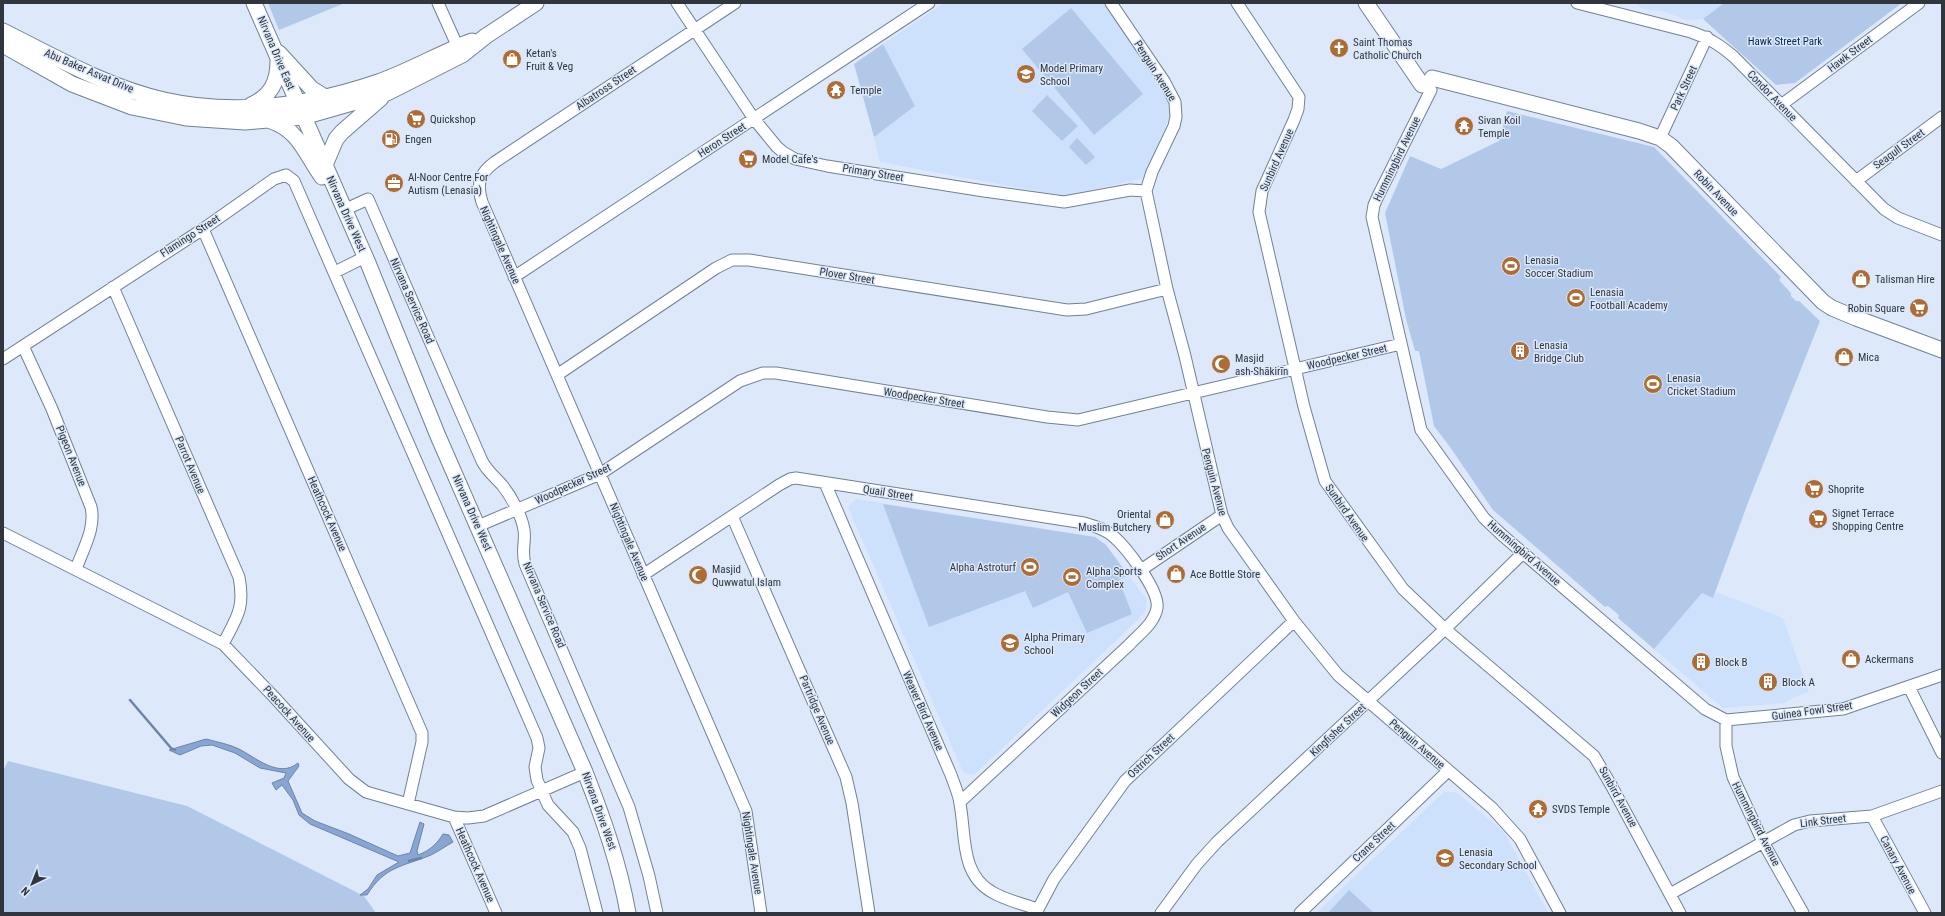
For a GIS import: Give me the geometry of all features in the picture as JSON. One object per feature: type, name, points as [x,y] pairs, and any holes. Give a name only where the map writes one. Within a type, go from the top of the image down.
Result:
[{"type":"main road","name":"Nirvana Drive East","points":[[254,3],[303,117]]},
{"type":"main road","points":[[325,165],[336,139],[342,132],[387,93],[486,36],[536,3]]},
{"type":"main road","points":[[1366,3],[1404,58],[1428,84]]},
{"type":"main road","name":"Abu Baker Asvat Drive","points":[[3,32],[99,77],[164,100],[187,104],[244,107],[297,103]]},
{"type":"main road","name":"Abu Baker Asvat Drive","points":[[3,45],[72,84],[132,107],[198,120],[245,122],[303,117]]},
{"type":"main road","points":[[297,103],[350,91],[459,51]]},
{"type":"main road","points":[[277,55],[293,66],[313,90],[325,97]]},
{"type":"main road","points":[[244,107],[260,100],[271,90],[277,79],[277,55]]},
{"type":"main road","name":"Robin Avenue","points":[[1428,84],[1464,87],[1639,131],[1660,138],[1671,146],[1823,302],[1832,308],[1856,318],[1942,350]]},
{"type":"main road","points":[[303,117],[387,93]]},
{"type":"main road","name":"Nirvana Drive West","points":[[303,117],[365,257],[438,436],[585,772],[617,860],[628,913]]},
{"type":"main road","points":[[268,120],[282,124],[291,131],[341,204]]},
{"type":"street","points":[[438,3],[459,51]]},
{"type":"street","name":"Primary Street","points":[[677,3],[754,119],[783,152],[795,159],[826,166],[984,192],[1064,202],[1130,190],[1146,191]]},
{"type":"street","name":"Albatross Street","points":[[480,177],[484,171],[495,162],[735,3]]},
{"type":"street","name":"Heron Street","points":[[514,276],[929,3]]},
{"type":"street","name":"Penguin Avenue","points":[[1111,3],[1164,81],[1176,102],[1176,117],[1174,126],[1152,172],[1146,191],[1167,289],[1222,515],[1228,528],[1294,621],[1338,675],[1492,808],[1514,830],[1560,913]]},
{"type":"street","name":"Sunbird Avenue","points":[[1237,3],[1299,98],[1300,103],[1294,120],[1262,191],[1259,212],[1324,482],[1394,580],[1445,629],[1594,756],[1680,913]]},
{"type":"street","name":"Condor Avenue","points":[[1578,3],[1617,8],[1707,37],[1729,53],[1890,214],[1942,235]]},
{"type":"street","name":"Hawk Street","points":[[1781,105],[1919,3]]},
{"type":"street","name":"Park Street","points":[[1660,138],[1707,37]]},
{"type":"street","name":"Hummingbird Avenue","points":[[1428,84],[1421,109],[1379,194],[1372,212],[1416,410],[1424,436],[1484,518],[1522,553],[1705,709],[1726,720],[1726,746],[1732,777],[1763,842],[1803,913]]},
{"type":"street","name":"Seagull Street","points":[[1856,181],[1942,118]]},
{"type":"street","name":"Flamingo Street","points":[[3,359],[203,229],[274,179],[286,175],[294,181],[297,186],[335,272]]},
{"type":"street","name":"Nightingale Avenue","points":[[480,177],[478,188],[482,202],[746,811],[761,913]]},
{"type":"street","name":"Nirvana Service Road","points":[[341,204],[368,199],[482,462],[503,486],[516,510],[524,529],[523,551],[526,564],[630,808],[649,876],[657,913]]},
{"type":"street","name":"Heathcock Avenue","points":[[203,229],[422,733],[422,742],[408,804]]},
{"type":"street","points":[[365,257],[335,272],[537,738],[539,748],[535,773],[541,792],[553,812],[573,832],[580,848],[597,913]]},
{"type":"street","name":"Plover Street","points":[[557,375],[716,268],[732,260],[749,260],[1067,310],[1086,308],[1167,289]]},
{"type":"street","name":"Parrot Avenue","points":[[113,287],[239,577],[242,592],[240,611],[223,644]]},
{"type":"street","name":"Woodpecker Street","points":[[478,526],[600,474],[740,381],[763,373],[776,373],[1069,420],[1088,418],[1401,344]]},
{"type":"street","name":"Pigeon Avenue","points":[[23,346],[52,409],[92,507],[94,517],[92,527],[76,569]]},
{"type":"street","name":"Quail Street","points":[[643,575],[779,485],[790,479],[796,478],[1094,526],[1113,536],[1141,570]]},
{"type":"street","name":"Weaver Bird Avenue","points":[[825,483],[951,775],[960,802],[967,857],[970,868],[976,878],[992,893],[1037,911]]},
{"type":"street","name":"Short Avenue","points":[[1141,570],[1222,515]]},
{"type":"street","name":"Partridge Avenue","points":[[732,516],[846,777],[852,803],[869,913]]},
{"type":"street","name":"Peacock Avenue","points":[[3,533],[223,644],[354,783],[366,792],[454,817],[468,818],[484,816],[585,772]]},
{"type":"street","name":"Kingfisher Street","points":[[1161,913],[1197,864],[1217,842],[1368,702],[1522,553]]},
{"type":"street","name":"Widgeon Street","points":[[960,802],[1148,626],[1155,615],[1157,604],[1153,591],[1141,570]]},
{"type":"street","name":"Ostrich Street","points":[[1037,911],[1054,880],[1125,781],[1294,621]]},
{"type":"street","name":"Guinea Fowl Street","points":[[1726,720],[1843,709],[1942,676]]},
{"type":"street","points":[[1909,687],[1942,753]]},
{"type":"street","name":"Crane Street","points":[[1300,913],[1448,771]]},
{"type":"street","name":"Link Street","points":[[1670,894],[1787,828],[1803,822],[1872,816],[1942,791]]},
{"type":"street","name":"Canary Avenue","points":[[1872,816],[1925,913]]},
{"type":"street","name":"Heathcock Avenue","points":[[454,817],[496,913]]},
{"type":"shaded area","name":"Model Primary School","points":[[944,3],[1106,3],[1174,105],[1145,178],[1063,196],[880,162],[874,137],[915,106],[883,44]]},
{"type":"shaded area","points":[[1636,3],[1724,3],[1703,19],[1687,20],[1662,11],[1643,9]]},
{"type":"shaded area","name":"Alpha Primary School","points":[[856,499],[1095,537],[1106,545],[1147,600],[1145,613],[974,775],[963,772],[848,507]]},
{"type":"shaded area","points":[[1703,592],[1713,598],[1716,592],[1783,618],[1809,692],[1792,698],[1785,703],[1723,708],[1654,649]]},
{"type":"shaded area","points":[[206,739],[235,747],[275,768],[283,769],[298,763],[299,766],[288,781],[302,813],[315,821],[349,834],[398,856],[410,853],[420,822],[424,824],[417,851],[418,855],[432,847],[443,834],[449,835],[453,842],[431,855],[395,869],[381,878],[367,895],[360,895],[368,889],[377,875],[399,862],[310,824],[299,815],[293,800],[282,785],[276,790],[272,783],[284,778],[286,773],[260,768],[235,753],[212,745],[201,746],[180,755],[169,750]]},
{"type":"shaded area","name":"Lenasia Secondary School","points":[[1444,792],[1456,792],[1504,832],[1548,913],[1316,913]]},
{"type":"green space","points":[[268,3],[345,3],[279,30]]},
{"type":"green space","name":"Hawk Street Park","points":[[1724,3],[1902,3],[1795,83],[1776,85],[1703,19]]},
{"type":"green space","points":[[1071,8],[1143,94],[1094,135],[1022,49]]},
{"type":"green space","points":[[883,44],[915,106],[874,137],[854,64]]},
{"type":"green space","points":[[1047,95],[1078,126],[1062,141],[1032,111]]},
{"type":"green space","name":"Lenasia Cricket Stadium","points":[[1507,111],[1654,147],[1781,277],[1779,280],[1791,293],[1791,296],[1796,301],[1799,301],[1820,321],[1749,500],[1713,598],[1702,593],[1654,649],[1618,618],[1619,615],[1608,606],[1605,607],[1493,510],[1434,426],[1419,351],[1415,351],[1406,319],[1385,213],[1410,156],[1441,169],[1499,141]]},
{"type":"green space","points":[[1077,138],[1095,157],[1086,165],[1069,147]]},
{"type":"green space","points":[[883,504],[1095,537],[1106,545],[1128,575],[1119,580],[1132,614],[1087,633],[1068,592],[1033,608],[1025,591],[929,627]]},
{"type":"green space","points":[[8,761],[187,806],[364,896],[376,913],[3,913],[3,771]]},
{"type":"green space","points":[[1349,890],[1374,913],[1328,913]]},
{"type":"waterway","points":[[130,700],[171,748],[175,750]]},
{"type":"waterway","points":[[409,861],[421,858]]},
{"type":"place","name":"Saint Thomas Catholic Church","points":[[1339,48]]},
{"type":"place","name":"Ketan's Fruit & Veg","points":[[512,59]]},
{"type":"place","name":"Model Primary School","points":[[1026,74]]},
{"type":"place","name":"Temple","points":[[836,90]]},
{"type":"place","name":"Quickshop","points":[[416,119]]},
{"type":"place","name":"Sivan Koil Temple","points":[[1464,126]]},
{"type":"place","name":"Engen","points":[[391,139]]},
{"type":"place","name":"Model Cafe's","points":[[748,159]]},
{"type":"place","name":"Al-Noor Centre For Autism (Lenasia)","points":[[394,183]]},
{"type":"place","name":"Lenasia Soccer Stadium","points":[[1511,266]]},
{"type":"place","name":"Talisman Hire","points":[[1861,279]]},
{"type":"place","name":"Lenasia Football Academy","points":[[1576,298]]},
{"type":"place","name":"Robin Square","points":[[1919,308]]},
{"type":"place","name":"Lenasia Bridge Club","points":[[1520,351]]},
{"type":"place","name":"Mica","points":[[1844,357]]},
{"type":"place","name":"Masjid ash-Shākirīn","points":[[1221,364]]},
{"type":"place","name":"Lenasia Cricket Stadium","points":[[1653,384]]},
{"type":"place","name":"Shoprite","points":[[1814,489]]},
{"type":"place","name":"Signet Terrace Shopping Centre","points":[[1818,519]]},
{"type":"place","name":"Oriental Muslim Butchery","points":[[1165,520]]},
{"type":"place","name":"Alpha Astroturf","points":[[1030,567]]},
{"type":"place","name":"Ace Bottle Store","points":[[1176,574]]},
{"type":"place","name":"Masjid Quwwatul Islam","points":[[698,575]]},
{"type":"place","name":"Alpha Sports Complex","points":[[1072,577]]},
{"type":"place","name":"Alpha Primary School","points":[[1010,643]]},
{"type":"place","name":"Ackermans","points":[[1851,659]]},
{"type":"place","name":"Block B","points":[[1701,662]]},
{"type":"place","name":"Block A","points":[[1768,682]]},
{"type":"place","name":"SVDS Temple","points":[[1538,809]]},
{"type":"place","name":"Lenasia Secondary School","points":[[1445,858]]}]
